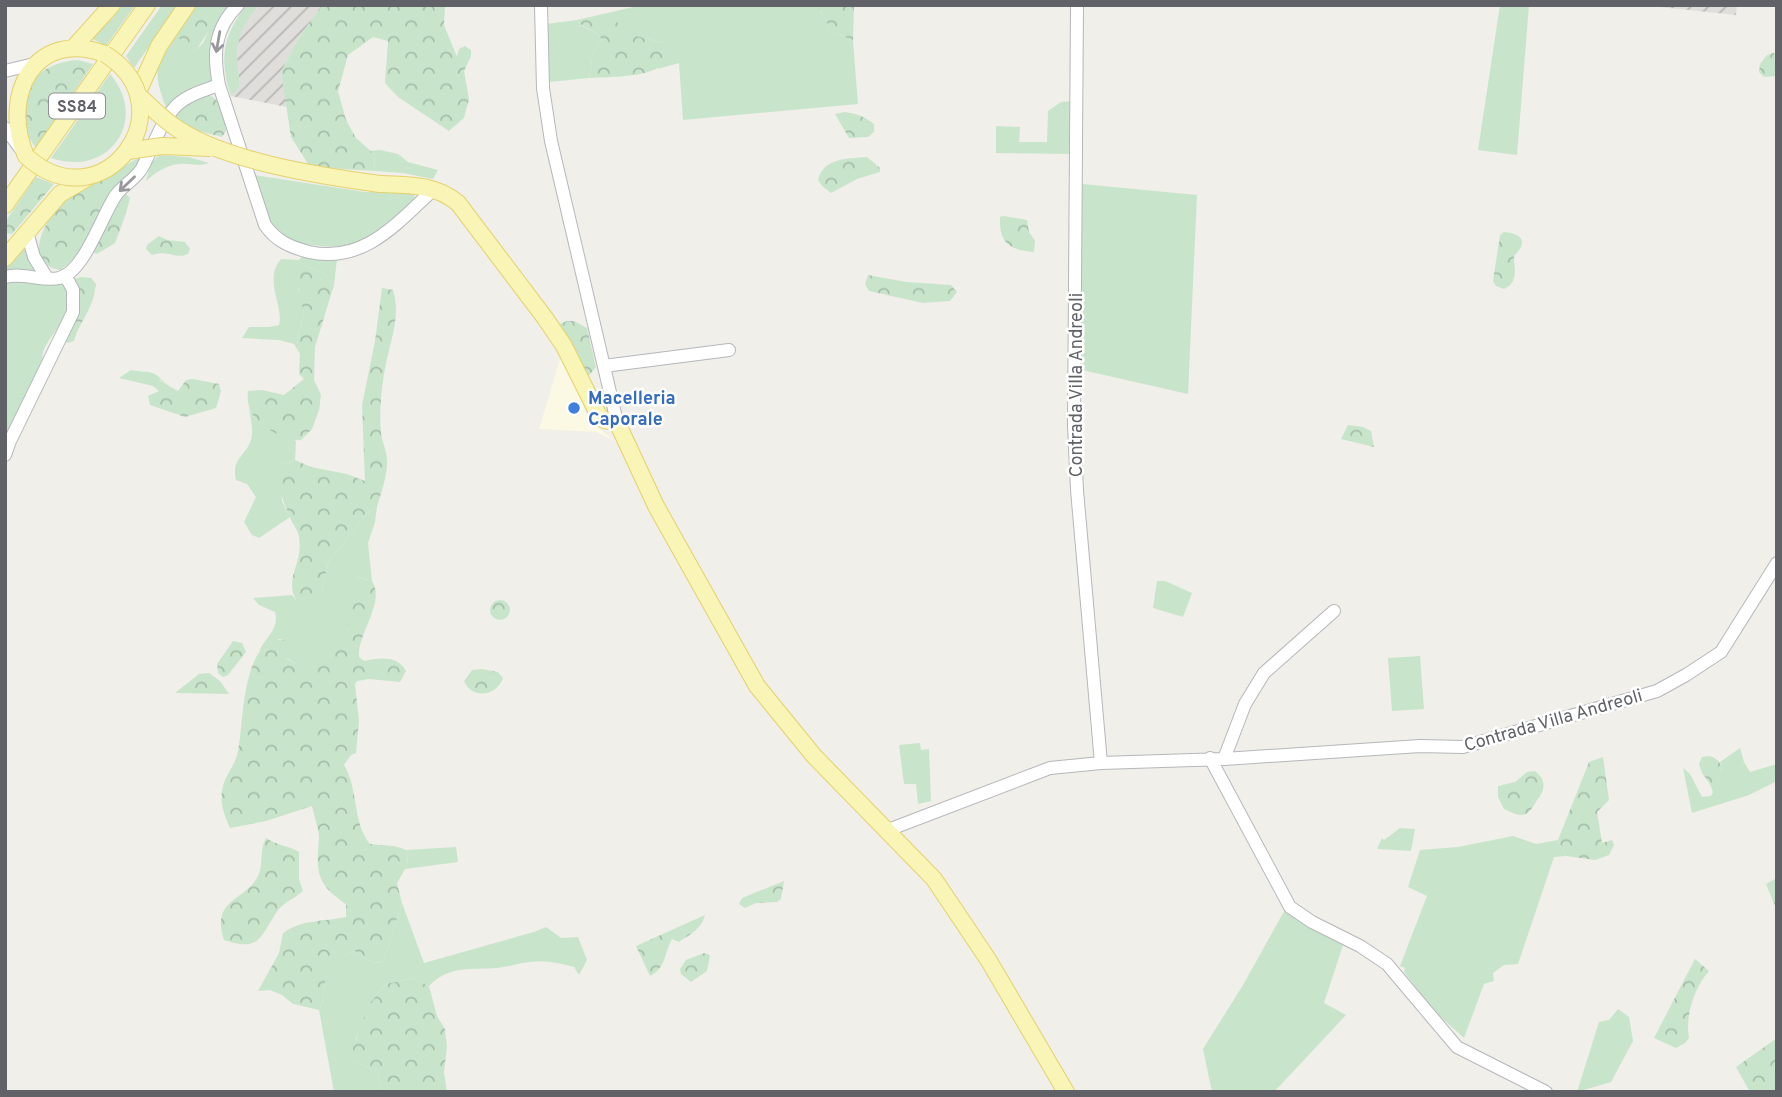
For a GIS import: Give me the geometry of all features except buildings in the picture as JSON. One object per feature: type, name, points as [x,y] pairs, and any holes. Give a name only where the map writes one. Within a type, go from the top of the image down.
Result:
[{"type":"main road","points":[[74,47],[112,5]]},
{"type":"main road","name":"SS84","points":[[5,205],[147,5]]},
{"type":"main road","points":[[5,258],[60,194],[111,167],[128,151],[140,122],[138,94],[159,46],[187,5]]},
{"type":"main road","points":[[89,177],[75,178],[48,173],[13,139],[9,111],[12,94],[19,78],[30,65],[50,52],[74,47],[90,48],[105,54],[125,70],[138,94],[173,126],[217,148],[316,175],[434,189],[458,203],[564,346],[599,416],[604,420],[617,422],[656,506],[757,686],[779,717],[814,756],[934,879],[989,961],[1066,1092]]},
{"type":"main road","points":[[128,151],[162,146],[217,148]]},
{"type":"street","points":[[238,5],[218,33],[215,62],[219,85],[265,225],[273,238],[294,248],[322,255],[350,253],[374,242],[434,189]]},
{"type":"street","points":[[541,5],[543,88],[551,141],[617,422]]},
{"type":"street","name":"Contrada Villa Andreoli","points":[[1077,5],[1074,425],[1077,490],[1101,763]]},
{"type":"street","points":[[5,71],[30,65]]},
{"type":"street","points":[[5,277],[17,275],[60,278],[65,275],[87,251],[117,194],[140,172],[166,119],[177,104],[219,85]]},
{"type":"street","points":[[27,232],[34,257],[47,278]]},
{"type":"street","points":[[5,456],[73,312],[73,290],[65,275]]},
{"type":"street","points":[[604,366],[729,350]]},
{"type":"street","name":"Contrada Villa Andreoli","points":[[888,830],[1050,768],[1420,746],[1463,747],[1657,691],[1721,652],[1777,563]]},
{"type":"street","points":[[1224,759],[1245,704],[1264,673],[1335,611]]},
{"type":"street","points":[[1210,758],[1290,908],[1387,964],[1457,1047],[1546,1092]]},
{"type":"shaded area","points":[[260,5],[322,5],[298,39],[281,72],[287,107],[231,96],[240,86],[237,58],[239,34]]},
{"type":"shaded area","points":[[1641,5],[1737,5],[1736,15]]},
{"type":"shaded area","points":[[560,359],[578,389],[588,419],[615,441],[596,432],[539,429]]},
{"type":"green space","points":[[123,5],[135,5],[106,46],[91,38],[113,18]]},
{"type":"green space","points":[[162,5],[178,5],[134,68],[126,56]]},
{"type":"green space","points":[[195,5],[229,5],[215,33],[211,83],[167,110],[159,84],[158,66],[178,25],[194,52],[203,43],[208,32],[191,9]]},
{"type":"green space","points":[[247,5],[260,5],[245,25],[238,42],[240,86],[231,96],[225,71],[225,48],[232,27]]},
{"type":"green space","points":[[322,5],[445,5],[444,25],[457,57],[459,49],[465,46],[471,50],[464,71],[469,99],[464,118],[449,131],[398,97],[385,83],[388,41],[373,37],[348,55],[338,91],[346,120],[356,138],[374,154],[375,171],[310,167],[291,137],[281,72],[298,39]]},
{"type":"green space","points":[[641,5],[817,5],[827,22],[830,34],[837,33],[853,41],[858,104],[683,120],[679,63],[658,69],[663,43],[637,36],[616,36],[612,12]]},
{"type":"green space","points":[[817,5],[854,5],[853,41],[837,33],[830,35],[827,22]]},
{"type":"green space","points":[[1500,5],[1529,5],[1517,155],[1478,150]]},
{"type":"green space","points":[[191,9],[202,12],[207,21],[208,32],[195,52],[182,41],[178,32]]},
{"type":"green space","points":[[612,12],[619,26],[616,36],[637,36],[663,43],[666,55],[663,64],[641,74],[589,78],[593,54],[602,40],[577,20]]},
{"type":"green space","points":[[577,20],[602,40],[593,54],[589,78],[549,82],[546,24]]},
{"type":"green space","points":[[1777,54],[1777,76],[1764,77],[1759,72],[1760,64],[1767,55]]},
{"type":"green space","points":[[78,60],[93,64],[36,148],[22,117],[26,90],[34,78],[46,69]]},
{"type":"green space","points":[[110,74],[121,92],[126,110],[124,127],[117,141],[105,153],[90,160],[72,162],[51,158]]},
{"type":"green space","points":[[202,94],[213,98],[220,106],[226,131],[222,137],[191,129],[173,116]]},
{"type":"green space","points":[[1072,101],[1072,154],[996,153],[996,126],[1020,127],[1019,142],[1047,142],[1048,111],[1061,102]]},
{"type":"green space","points":[[845,112],[870,121],[874,124],[874,132],[868,137],[849,138],[835,114]]},
{"type":"green space","points":[[370,151],[398,154],[408,162],[438,170],[433,179],[375,171],[374,154]]},
{"type":"green space","points":[[145,155],[82,250],[59,270],[47,265],[41,257],[41,236],[53,213],[67,196]]},
{"type":"green space","points":[[159,155],[188,157],[209,163],[170,166],[146,181],[151,163]]},
{"type":"green space","points":[[867,157],[880,168],[880,172],[857,179],[831,193],[818,180],[821,172],[831,163]]},
{"type":"green space","points":[[254,175],[365,192],[408,192],[414,195],[415,199],[380,230],[357,242],[329,246],[305,244],[285,238],[272,227]]},
{"type":"green space","points":[[36,177],[54,184],[12,234],[5,233],[5,222]]},
{"type":"green space","points":[[1082,184],[1197,195],[1188,394],[1082,370]]},
{"type":"green space","points":[[126,194],[130,198],[115,243],[97,254],[91,251],[120,195]]},
{"type":"green space","points":[[1000,217],[1027,220],[1029,232],[1035,241],[1034,252],[1008,244],[1000,226]]},
{"type":"green space","points":[[1504,232],[1516,235],[1522,243],[1514,256],[1514,279],[1504,289],[1496,286],[1493,281],[1500,235]]},
{"type":"green space","points":[[159,236],[185,242],[190,249],[188,254],[152,255],[146,249],[147,245]]},
{"type":"green space","points":[[23,240],[36,268],[33,271],[5,272],[5,263]]},
{"type":"green space","points":[[303,255],[337,259],[334,285],[322,272],[304,266],[298,289],[304,314],[297,339],[300,354],[294,344],[279,340],[242,338],[249,327],[279,325],[274,284],[276,267],[281,259],[299,260]]},
{"type":"green space","points":[[304,266],[322,272],[334,285],[315,347],[314,380],[321,395],[319,410],[312,429],[301,440],[295,440],[274,432],[256,419],[248,402],[248,391],[262,390],[284,395],[304,379],[299,374],[300,354],[297,339],[304,314],[296,276]]},
{"type":"green space","points":[[868,275],[906,282],[951,285],[957,292],[950,301],[923,303],[869,291],[865,284]]},
{"type":"green space","points":[[91,278],[96,284],[90,308],[74,341],[68,343],[63,339],[73,279]]},
{"type":"green space","points":[[5,280],[65,281],[69,295],[64,318],[46,345],[43,364],[5,442]]},
{"type":"green space","points":[[382,288],[393,290],[396,311],[381,404],[381,433],[387,460],[384,484],[377,507],[369,511],[329,561],[315,605],[299,605],[294,596],[292,579],[299,556],[299,537],[281,493],[280,464],[295,460],[311,467],[347,474],[365,481],[362,405]]},
{"type":"green space","points":[[574,321],[587,328],[596,367],[587,378],[555,326]]},
{"type":"green space","points":[[131,370],[154,374],[167,385],[160,380],[159,391],[153,386],[119,378]]},
{"type":"green space","points":[[155,378],[178,391],[186,380],[219,384],[221,391],[216,408],[185,417],[150,405],[148,396],[159,391]]},
{"type":"green space","points":[[249,407],[253,417],[296,441],[295,460],[280,464],[282,501],[290,517],[259,538],[252,535],[244,522],[256,497],[247,484],[236,480],[235,473],[235,467],[252,436]]},
{"type":"green space","points":[[1348,425],[1371,431],[1374,447],[1341,439]]},
{"type":"green space","points":[[377,507],[368,543],[372,581],[358,577],[349,599],[347,632],[339,641],[328,644],[307,668],[287,658],[285,640],[279,639],[259,651],[274,628],[276,618],[275,612],[259,605],[253,598],[292,595],[300,605],[321,592],[329,561],[369,511]]},
{"type":"green space","points":[[357,577],[372,581],[376,598],[362,638],[359,657],[364,661],[393,660],[406,671],[400,682],[369,679],[357,681],[355,684],[359,721],[356,753],[351,755],[344,765],[352,785],[364,835],[370,844],[406,850],[408,864],[397,883],[402,903],[383,962],[373,963],[355,951],[340,959],[327,978],[319,1010],[293,1004],[270,990],[258,991],[279,953],[283,933],[306,923],[346,917],[346,904],[329,890],[320,876],[319,835],[312,806],[266,821],[230,828],[223,808],[222,792],[237,756],[247,684],[260,651],[271,642],[285,640],[290,647],[287,659],[307,667],[314,658],[316,644],[332,642],[341,637],[346,629],[348,598]]},
{"type":"green space","points":[[1157,581],[1165,581],[1192,593],[1183,617],[1153,608]]},
{"type":"green space","points":[[500,600],[507,603],[510,610],[507,617],[500,620],[493,617],[490,610],[493,603]]},
{"type":"green space","points":[[233,641],[242,643],[246,652],[228,675],[223,677],[218,673],[217,664]]},
{"type":"green space","points":[[1420,656],[1424,709],[1392,711],[1388,658]]},
{"type":"green space","points":[[472,670],[498,672],[503,678],[496,689],[478,693],[468,687],[464,681]]},
{"type":"green space","points":[[209,673],[220,681],[229,694],[175,693],[199,674]]},
{"type":"green space","points":[[920,743],[921,750],[929,749],[931,801],[918,804],[916,784],[904,784],[899,745]]},
{"type":"green space","points":[[1740,748],[1750,772],[1777,764],[1777,781],[1749,795],[1692,813],[1683,768],[1690,774],[1702,797],[1711,796],[1713,792],[1710,784],[1717,784],[1722,771],[1720,762]]},
{"type":"green space","points":[[1709,756],[1719,761],[1721,767],[1721,779],[1717,784],[1710,784],[1699,764],[1702,757]]},
{"type":"green space","points":[[1603,757],[1609,800],[1597,812],[1602,843],[1612,840],[1614,845],[1609,855],[1595,860],[1566,856],[1558,840],[1589,762]]},
{"type":"green space","points":[[1535,771],[1542,778],[1544,785],[1531,810],[1521,815],[1504,809],[1498,797],[1498,786],[1515,782],[1527,772]]},
{"type":"green space","points":[[1400,828],[1415,829],[1411,851],[1377,849],[1382,838],[1384,840]]},
{"type":"green space","points":[[1513,836],[1536,844],[1558,840],[1566,856],[1554,857],[1518,964],[1504,965],[1493,973],[1494,981],[1484,984],[1464,1038],[1434,1011],[1404,972],[1405,968],[1400,966],[1427,896],[1408,887],[1420,850],[1458,847]]},
{"type":"green space","points":[[266,838],[299,852],[299,879],[303,891],[278,910],[257,940],[245,944],[224,940],[221,927],[225,908],[246,891],[258,876]]},
{"type":"green space","points":[[456,847],[458,862],[405,869],[408,863],[406,850]]},
{"type":"green space","points":[[1777,878],[1777,911],[1766,884]]},
{"type":"green space","points":[[784,881],[781,899],[777,902],[756,903],[745,908],[739,904],[742,898]]},
{"type":"green space","points":[[402,903],[424,963],[546,927],[561,938],[578,937],[587,960],[579,975],[574,967],[536,961],[452,972],[429,986],[412,978],[386,984],[369,1004],[366,1019],[356,1038],[354,1061],[378,1073],[381,1092],[334,1092],[319,1010],[327,977],[336,963],[355,951],[373,963],[383,962]]},
{"type":"green space","points":[[1287,906],[1344,942],[1324,1003],[1346,1015],[1274,1092],[1212,1092],[1203,1049]]},
{"type":"green space","points":[[705,915],[701,924],[691,934],[679,942],[672,939],[662,965],[650,976],[636,946]]},
{"type":"green space","points":[[704,953],[710,955],[707,971],[691,982],[681,974],[680,969],[686,960]]},
{"type":"green space","points":[[1695,959],[1709,971],[1692,1003],[1688,1021],[1689,1038],[1676,1048],[1654,1038]]},
{"type":"green space","points":[[412,978],[429,986],[437,1016],[445,1029],[447,1047],[444,1072],[447,1092],[381,1092],[378,1073],[354,1061],[353,1048],[369,1004],[386,984]]},
{"type":"green space","points":[[1618,1009],[1629,1017],[1633,1041],[1611,1082],[1577,1092],[1599,1022],[1609,1020]]},
{"type":"green space","points":[[1777,1038],[1777,1092],[1750,1092],[1736,1067]]},
{"type":"place","name":"Macelleria Caporale","points":[[574,408]]}]
